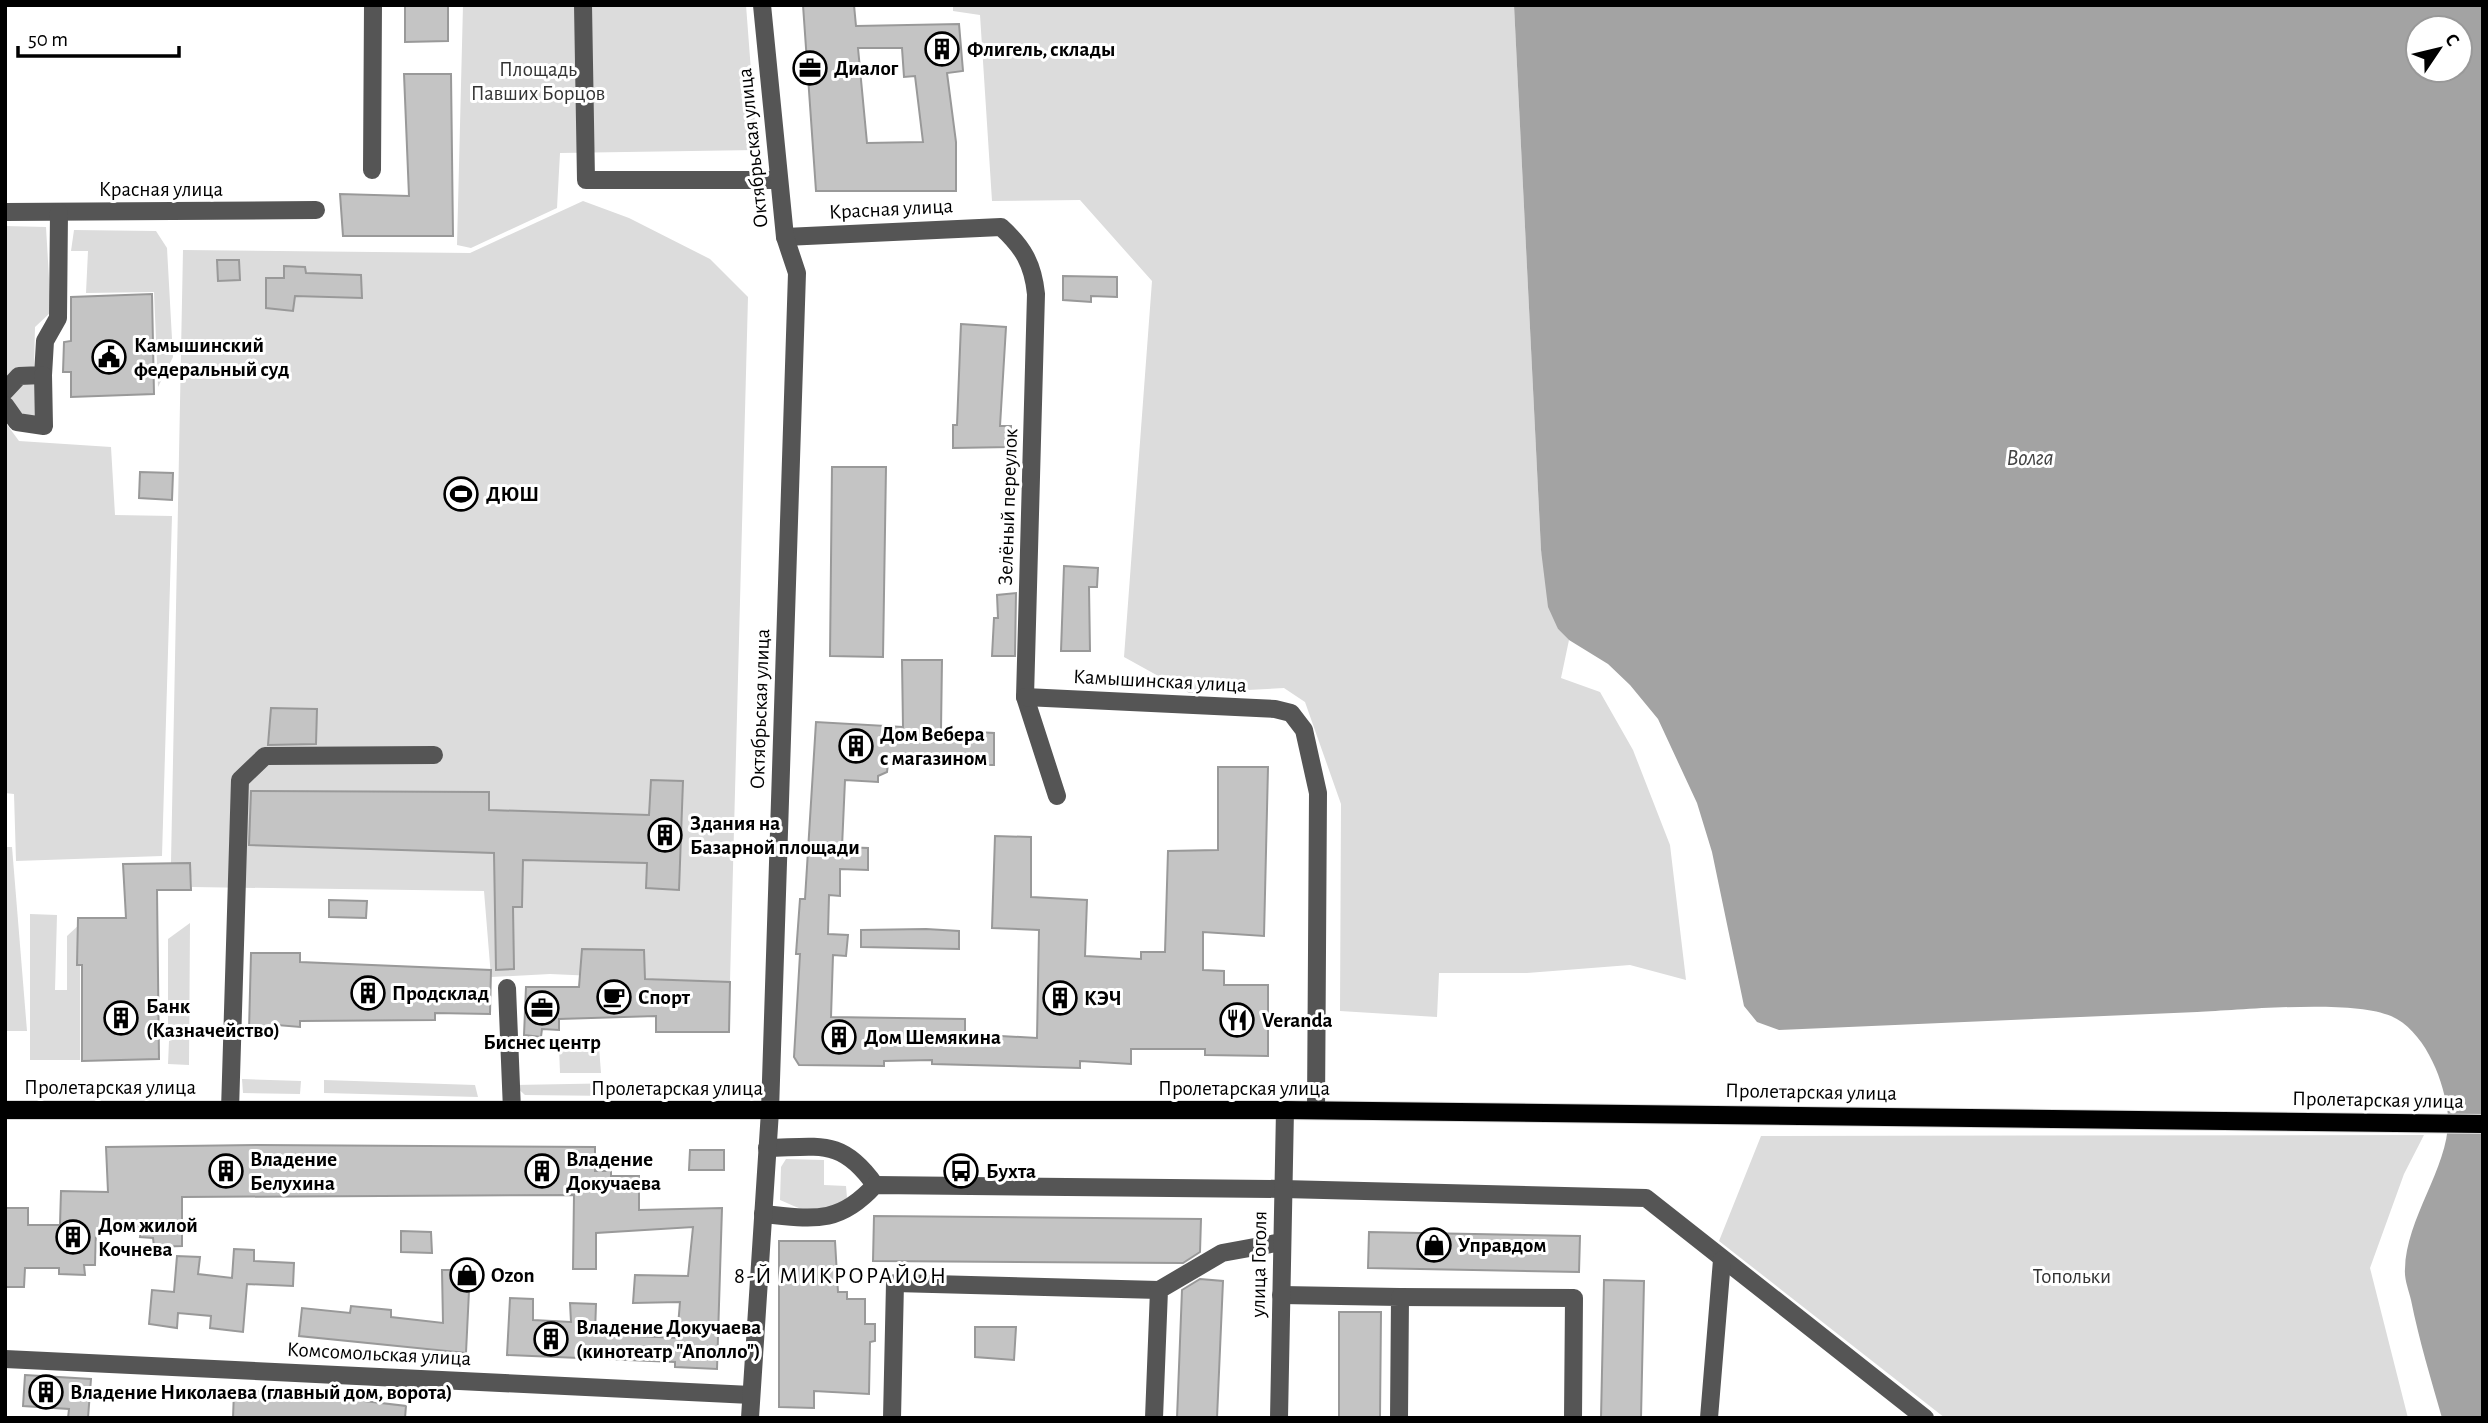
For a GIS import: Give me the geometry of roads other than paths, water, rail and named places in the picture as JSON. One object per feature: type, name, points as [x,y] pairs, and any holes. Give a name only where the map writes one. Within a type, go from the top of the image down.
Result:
[{"type":"main road","name":"Пролетарская улица","points":[[5,1110],[1316,1110],[2483,1124]]},
{"type":"street","points":[[372,170],[373,5]]},
{"type":"street","points":[[583,5],[586,180],[779,180]]},
{"type":"street","name":"Октябрьская улица","points":[[750,1418],[770,1111],[797,273],[785,237],[761,5]]},
{"type":"street","name":"Красная улица","points":[[5,212],[316,210]]},
{"type":"street","points":[[5,405],[17,422],[44,426],[45,341],[58,318],[59,212]]},
{"type":"street","name":"Красная улица","points":[[785,237],[1000,227]]},
{"type":"street","name":"Зелёный переулок","points":[[1000,227],[1020,244],[1033,270],[1037,294],[1025,697],[1057,796]]},
{"type":"street","points":[[5,391],[19,376],[43,375]]},
{"type":"street","name":"Камышинская улица","points":[[1025,697],[1275,709],[1291,713],[1307,740],[1318,793],[1316,1110]]},
{"type":"street","points":[[230,1110],[240,780],[265,756],[434,755]]},
{"type":"street","points":[[507,988],[512,1110]]},
{"type":"street","name":"улица Гоголя","points":[[1279,1418],[1285,1110]]},
{"type":"street","points":[[767,1148],[820,1147],[841,1151],[859,1162],[875,1185]]},
{"type":"street","points":[[763,1214],[815,1220],[837,1215],[860,1202],[875,1185],[1283,1189],[1646,1198],[1925,1418]]},
{"type":"street","points":[[892,1418],[895,1283],[1160,1290],[1222,1253],[1282,1242]]},
{"type":"street","points":[[1709,1418],[1722,1260]]},
{"type":"street","points":[[1154,1418],[1160,1290]]},
{"type":"street","points":[[1281,1294],[1574,1298],[1573,1418]]},
{"type":"street","points":[[1399,1418],[1400,1297]]},
{"type":"street","name":"Комсомольская улица","points":[[5,1359],[751,1395]]},
{"type":"water","name":"Волга","points":[[1514,5],[2483,5],[2483,1418],[2442,1418],[2406,1281],[2407,1248],[2438,1167],[2448,1127],[2447,1108],[2436,1068],[2413,1032],[2391,1016],[2373,1011],[2324,1007],[1779,1030],[1757,1022],[1744,1006],[1712,852],[1697,803],[1658,719],[1630,685],[1608,664],[1569,640],[1558,629],[1548,607],[1541,550]]},
{"type":"place","name":"Флигель, склады","points":[[942,49]]},
{"type":"place","name":"Диалог","points":[[810,68]]},
{"type":"place","name":"Камышинский федеральный суд","points":[[109,357]]},
{"type":"place","name":"ДЮШ","points":[[461,494]]},
{"type":"place","name":"Дом Вебера с магазином","points":[[856,746]]},
{"type":"place","name":"Здания на Базарной площади","points":[[665,835]]},
{"type":"place","name":"Продсклад","points":[[368,993]]},
{"type":"place","name":"Спорт","points":[[614,997]]},
{"type":"place","name":"КЭЧ","points":[[1060,998]]},
{"type":"place","name":"Биснес центр","points":[[542,1008]]},
{"type":"place","name":"Банк (Казначейство)","points":[[121,1018]]},
{"type":"place","name":"Veranda","points":[[1237,1020]]},
{"type":"place","name":"Дом Шемякина","points":[[839,1037]]},
{"type":"place","name":"Владение Белухина","points":[[226,1171]]},
{"type":"place","name":"Владение Докучаева","points":[[542,1171]]},
{"type":"place","name":"Бухта","points":[[961,1171]]},
{"type":"place","name":"Дом жилой Кочнева","points":[[73,1237]]},
{"type":"place","name":"Управдом","points":[[1434,1245]]},
{"type":"place","name":"Ozon","points":[[467,1275]]},
{"type":"place","name":"Владение Докучаева (кинотеатр \"Аполло\")","points":[[551,1339]]},
{"type":"place","name":"Владение Николаева (главный дом, ворота)","points":[[46,1392]]},
{"type":"district","name":"8-Й МИКРОРАЙОН","points":[[841,1276]]},
{"type":"park label","name":"Площадь Павших Борцов","points":[[538,81]]},
{"type":"park label","name":"Топольки","points":[[2072,1276]]}]
